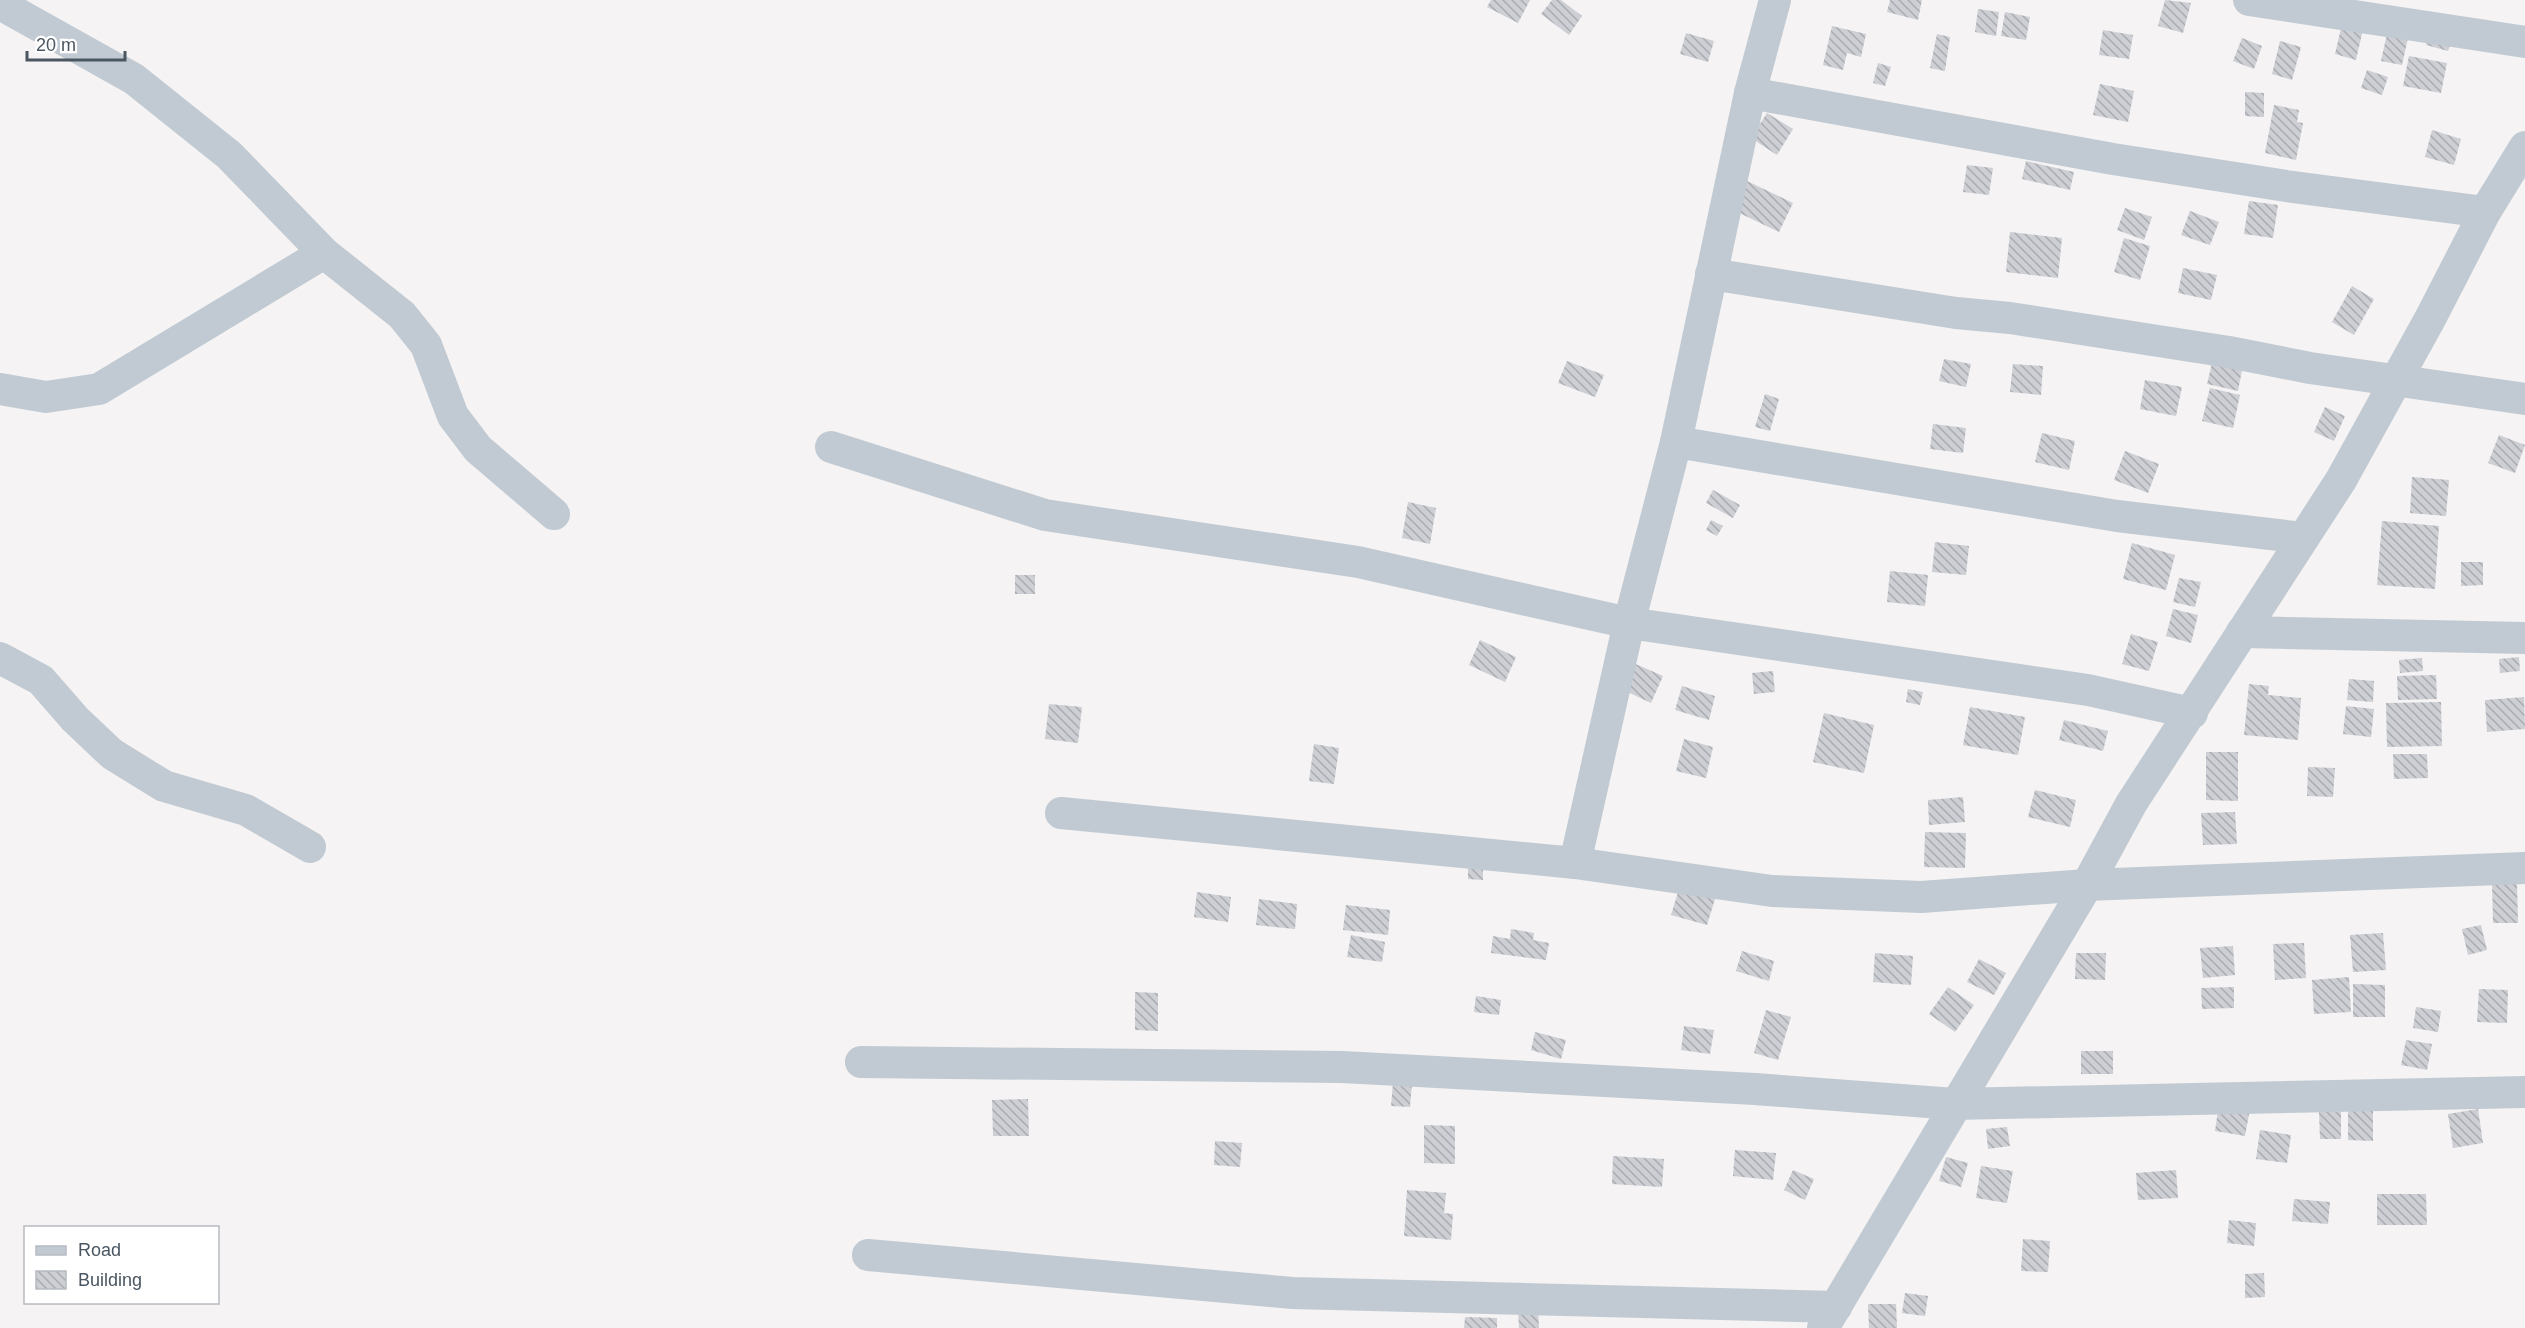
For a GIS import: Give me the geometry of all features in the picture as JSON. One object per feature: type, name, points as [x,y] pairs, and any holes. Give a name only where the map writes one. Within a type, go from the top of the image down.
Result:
[{"type":"street","points":[[1575,863],[1629,623],[1676,442],[1750,93],[1775,0]]},
{"type":"street","points":[[2249,0],[2525,42]]},
{"type":"street","points":[[0,4],[134,79],[229,155],[324,253],[402,315],[426,345],[453,416],[478,449],[554,514]]},
{"type":"street","points":[[1750,93],[2113,159],[2286,186],[2486,212]]},
{"type":"street","points":[[868,1255],[1293,1293],[1830,1317],[2087,885],[2131,804],[2342,480],[2395,379],[2432,317],[2486,212],[2525,147]]},
{"type":"street","points":[[0,388],[46,397],[99,389],[324,253]]},
{"type":"street","points":[[1711,274],[1956,314],[2010,318],[2229,352],[2310,368],[2525,399]]},
{"type":"street","points":[[1676,442],[2117,516],[2303,538]]},
{"type":"street","points":[[831,447],[1045,515],[1358,562],[1629,623],[2088,690],[2192,713]]},
{"type":"street","points":[[2242,632],[2525,638]]},
{"type":"street","points":[[0,658],[41,680],[75,719],[112,754],[164,786],[246,810],[310,847]]},
{"type":"street","points":[[1061,813],[1575,863],[1772,891],[1921,897],[2087,885],[2525,868]]},
{"type":"street","points":[[861,1062],[1342,1067],[1755,1089],[1955,1104],[2525,1092]]},
{"type":"building","points":[[1491,0],[1530,0],[1518,23],[1487,7]]},
{"type":"building","points":[[1552,0],[1561,0],[1582,16],[1569,35],[1541,14]]},
{"type":"building","points":[[1890,0],[1922,0],[1918,20],[1887,12]]},
{"type":"building","points":[[2165,0],[2191,3],[2183,33],[2158,26]]},
{"type":"building","points":[[1978,9],[1999,12],[1996,36],[1975,32]]},
{"type":"building","points":[[2005,12],[2030,17],[2026,40],[2001,36]]},
{"type":"building","points":[[2342,24],[2363,29],[2356,60],[2335,54]]},
{"type":"building","points":[[1832,26],[1866,34],[1861,57],[1847,53],[1843,70],[1823,65]]},
{"type":"building","points":[[2388,29],[2409,33],[2402,65],[2381,61]]},
{"type":"building","points":[[2103,30],[2133,35],[2129,59],[2099,55]]},
{"type":"building","points":[[1686,33],[1714,41],[1708,62],[1680,54]]},
{"type":"building","points":[[1937,34],[1950,37],[1945,71],[1930,68]]},
{"type":"building","points":[[2429,34],[2452,40],[2448,51],[2426,45]]},
{"type":"building","points":[[2242,38],[2262,46],[2254,69],[2233,61]]},
{"type":"building","points":[[2280,41],[2301,47],[2292,80],[2272,74]]},
{"type":"building","points":[[2409,56],[2447,63],[2441,93],[2403,86]]},
{"type":"building","points":[[1878,63],[1891,67],[1885,86],[1873,83]]},
{"type":"building","points":[[2367,70],[2388,77],[2382,95],[2361,88]]},
{"type":"building","points":[[2100,84],[2134,91],[2128,122],[2093,115]]},
{"type":"building","points":[[2245,92],[2264,93],[2264,117],[2245,116]]},
{"type":"building","points":[[2274,105],[2299,110],[2297,122],[2303,123],[2296,160],[2265,153]]},
{"type":"building","points":[[1767,113],[1793,129],[1777,155],[1751,138]]},
{"type":"building","points":[[2432,130],[2461,139],[2454,165],[2425,157]]},
{"type":"building","points":[[2026,161],[2074,172],[2070,190],[2022,179]]},
{"type":"building","points":[[1967,165],[1993,168],[1989,195],[1963,192]]},
{"type":"building","points":[[1745,180],[1793,203],[1779,232],[1731,209]]},
{"type":"building","points":[[2249,201],[2278,205],[2273,238],[2244,234]]},
{"type":"building","points":[[2125,208],[2152,217],[2144,240],[2117,230]]},
{"type":"building","points":[[2190,211],[2219,222],[2210,245],[2181,235]]},
{"type":"building","points":[[2010,232],[2062,238],[2058,278],[2006,272]]},
{"type":"building","points":[[2124,238],[2150,246],[2140,280],[2114,272]]},
{"type":"building","points":[[2183,268],[2217,275],[2211,300],[2178,293]]},
{"type":"building","points":[[2352,286],[2374,299],[2354,335],[2332,322]]},
{"type":"building","points":[[1944,359],[1971,364],[1966,387],[1939,381]]},
{"type":"building","points":[[1567,361],[1604,375],[1595,397],[1558,383]]},
{"type":"building","points":[[2212,363],[2242,370],[2238,391],[2207,384]]},
{"type":"building","points":[[2013,364],[2043,366],[2041,395],[2010,392]]},
{"type":"building","points":[[2145,380],[2182,387],[2176,416],[2140,409]]},
{"type":"building","points":[[2210,388],[2240,395],[2233,428],[2202,421]]},
{"type":"building","points":[[1765,394],[1779,399],[1770,431],[1755,427]]},
{"type":"building","points":[[2325,407],[2345,416],[2334,441],[2314,432]]},
{"type":"building","points":[[1933,424],[1966,428],[1963,453],[1930,449]]},
{"type":"building","points":[[2042,433],[2075,441],[2069,470],[2035,462]]},
{"type":"building","points":[[2499,435],[2525,445],[2515,473],[2488,463]]},
{"type":"building","points":[[2125,451],[2159,464],[2148,493],[2114,480]]},
{"type":"building","points":[[2412,477],[2449,480],[2446,516],[2410,513]]},
{"type":"building","points":[[1713,490],[1740,505],[1733,518],[1706,503]]},
{"type":"building","points":[[1408,502],[1436,508],[1430,544],[1402,538]]},
{"type":"building","points":[[1711,520],[1723,526],[1717,536],[1706,530]]},
{"type":"building","points":[[2382,521],[2439,526],[2435,589],[2377,585]]},
{"type":"building","points":[[1935,542],[1969,546],[1966,575],[1932,572]]},
{"type":"building","points":[[2132,543],[2175,555],[2166,590],[2123,579]]},
{"type":"building","points":[[2461,562],[2483,562],[2483,585],[2461,586]]},
{"type":"building","points":[[1890,571],[1928,575],[1925,606],[1887,602]]},
{"type":"building","points":[[1015,575],[1035,575],[1035,594],[1015,594]]},
{"type":"building","points":[[2179,578],[2201,582],[2195,607],[2173,602]]},
{"type":"building","points":[[2173,609],[2198,615],[2191,643],[2166,636]]},
{"type":"building","points":[[2131,634],[2158,642],[2149,671],[2122,664]]},
{"type":"building","points":[[1480,640],[1516,657],[1505,682],[1469,665]]},
{"type":"building","points":[[2519,657],[2520,671],[2500,673],[2499,659]]},
{"type":"building","points":[[2422,658],[2423,671],[2400,673],[2399,660]]},
{"type":"building","points":[[1631,662],[1663,676],[1651,703],[1619,688]]},
{"type":"building","points":[[1773,671],[1775,692],[1754,694],[1752,673]]},
{"type":"building","points":[[2436,675],[2437,699],[2398,700],[2397,676]]},
{"type":"building","points":[[2349,679],[2374,681],[2373,702],[2347,700]]},
{"type":"building","points":[[2249,684],[2269,686],[2268,695],[2301,698],[2298,740],[2244,735]]},
{"type":"building","points":[[1682,686],[1715,696],[1709,720],[1675,710]]},
{"type":"building","points":[[1908,689],[1923,692],[1920,705],[1906,702]]},
{"type":"building","points":[[2524,697],[2525,729],[2487,732],[2485,700]]},
{"type":"building","points":[[2441,702],[2442,746],[2387,747],[2386,703]]},
{"type":"building","points":[[1049,704],[1082,707],[1078,743],[1045,739]]},
{"type":"building","points":[[2346,706],[2374,709],[2371,737],[2343,734]]},
{"type":"building","points":[[1970,707],[2025,717],[2018,755],[1963,745]]},
{"type":"building","points":[[1824,713],[1874,725],[1864,773],[1813,762]]},
{"type":"building","points":[[2064,720],[2108,731],[2103,751],[2059,740]]},
{"type":"building","points":[[1684,739],[1713,747],[1706,778],[1676,771]]},
{"type":"building","points":[[1314,744],[1339,748],[1334,784],[1309,781]]},
{"type":"building","points":[[2206,752],[2238,752],[2238,801],[2206,800]]},
{"type":"building","points":[[2393,754],[2427,754],[2428,778],[2394,779]]},
{"type":"building","points":[[2308,767],[2335,768],[2333,797],[2307,796]]},
{"type":"building","points":[[2035,790],[2076,800],[2070,827],[2028,817]]},
{"type":"building","points":[[1963,797],[1965,822],[1929,825],[1928,800]]},
{"type":"building","points":[[2235,812],[2237,844],[2203,845],[2201,813]]},
{"type":"building","points":[[1925,832],[1966,833],[1965,868],[1924,867]]},
{"type":"building","points":[[1468,861],[1483,861],[1483,880],[1468,879]]},
{"type":"building","points":[[2492,883],[2517,883],[2518,923],[2493,923]]},
{"type":"building","points":[[1679,889],[1715,899],[1707,925],[1671,915]]},
{"type":"building","points":[[1197,892],[1231,897],[1228,922],[1194,917]]},
{"type":"building","points":[[1259,899],[1297,904],[1295,929],[1256,925]]},
{"type":"building","points":[[1346,905],[1390,910],[1388,935],[1343,930]]},
{"type":"building","points":[[2481,925],[2487,950],[2468,955],[2462,929]]},
{"type":"building","points":[[1511,929],[1534,933],[1533,940],[1549,943],[1546,960],[1491,953],[1493,936],[1510,939]]},
{"type":"building","points":[[2383,933],[2386,970],[2353,972],[2350,935]]},
{"type":"building","points":[[1351,935],[1385,942],[1382,962],[1347,957]]},
{"type":"building","points":[[2304,943],[2306,978],[2275,980],[2273,944]]},
{"type":"building","points":[[2233,946],[2235,975],[2203,978],[2200,948]]},
{"type":"building","points":[[1742,951],[1774,961],[1769,981],[1736,971]]},
{"type":"building","points":[[1875,953],[1913,956],[1911,985],[1873,982]]},
{"type":"building","points":[[2076,953],[2106,953],[2105,980],[2075,979]]},
{"type":"building","points":[[1979,959],[2006,973],[1994,995],[1967,982]]},
{"type":"building","points":[[2349,977],[2351,1012],[2314,1014],[2312,980]]},
{"type":"building","points":[[2353,984],[2385,985],[2385,1017],[2353,1017]]},
{"type":"building","points":[[1948,987],[1974,1005],[1955,1032],[1929,1014]]},
{"type":"building","points":[[2234,987],[2234,1008],[2202,1009],[2201,988]]},
{"type":"building","points":[[2479,989],[2508,990],[2507,1023],[2477,1022]]},
{"type":"building","points":[[1135,992],[1158,993],[1158,1031],[1135,1030]]},
{"type":"building","points":[[1476,996],[1501,1000],[1499,1015],[1474,1012]]},
{"type":"building","points":[[2416,1007],[2441,1011],[2438,1032],[2413,1028]]},
{"type":"building","points":[[1766,1010],[1791,1017],[1778,1060],[1754,1053]]},
{"type":"building","points":[[1684,1026],[1714,1030],[1710,1054],[1681,1050]]},
{"type":"building","points":[[1535,1032],[1566,1040],[1561,1059],[1531,1050]]},
{"type":"building","points":[[2406,1040],[2432,1044],[2427,1070],[2401,1065]]},
{"type":"building","points":[[2081,1051],[2113,1051],[2113,1074],[2081,1074]]},
{"type":"building","points":[[1393,1083],[1412,1084],[1410,1107],[1391,1106]]},
{"type":"building","points":[[1028,1099],[1029,1136],[993,1136],[992,1100]]},
{"type":"building","points":[[2219,1104],[2250,1109],[2245,1136],[2215,1131]]},
{"type":"building","points":[[2373,1106],[2373,1141],[2348,1140],[2348,1107]]},
{"type":"building","points":[[2478,1109],[2483,1143],[2453,1148],[2448,1114]]},
{"type":"building","points":[[2319,1112],[2341,1112],[2341,1139],[2320,1139]]},
{"type":"building","points":[[1424,1125],[1455,1126],[1455,1164],[1424,1163]]},
{"type":"building","points":[[2007,1127],[2010,1146],[1988,1149],[1986,1129]]},
{"type":"building","points":[[2260,1130],[2291,1135],[2287,1163],[2256,1159]]},
{"type":"building","points":[[1215,1141],[1242,1143],[1240,1167],[1214,1165]]},
{"type":"building","points":[[1735,1150],[1776,1153],[1773,1180],[1733,1176]]},
{"type":"building","points":[[1613,1156],[1664,1159],[1662,1187],[1612,1184]]},
{"type":"building","points":[[1946,1157],[1968,1163],[1961,1187],[1939,1181]]},
{"type":"building","points":[[1981,1166],[2013,1171],[2007,1203],[1976,1198]]},
{"type":"building","points":[[1793,1170],[1814,1179],[1805,1200],[1784,1190]]},
{"type":"building","points":[[2176,1170],[2178,1198],[2138,1200],[2136,1173]]},
{"type":"building","points":[[1407,1190],[1446,1193],[1444,1213],[1453,1214],[1451,1240],[1404,1236]]},
{"type":"building","points":[[2377,1194],[2426,1194],[2427,1225],[2377,1225]]},
{"type":"building","points":[[2294,1199],[2330,1202],[2328,1224],[2292,1221]]},
{"type":"building","points":[[2229,1220],[2256,1223],[2254,1246],[2227,1243]]},
{"type":"building","points":[[2023,1239],[2050,1241],[2048,1272],[2021,1271]]},
{"type":"building","points":[[2264,1273],[2265,1297],[2245,1298],[2245,1274]]},
{"type":"building","points":[[1905,1293],[1928,1296],[1925,1316],[1902,1313]]},
{"type":"building","points":[[1868,1304],[1896,1304],[1897,1328],[1869,1328]]},
{"type":"building","points":[[1538,1308],[1539,1328],[1519,1328],[1518,1309]]},
{"type":"building","points":[[1465,1317],[1497,1318],[1497,1328],[1464,1328]]}]
